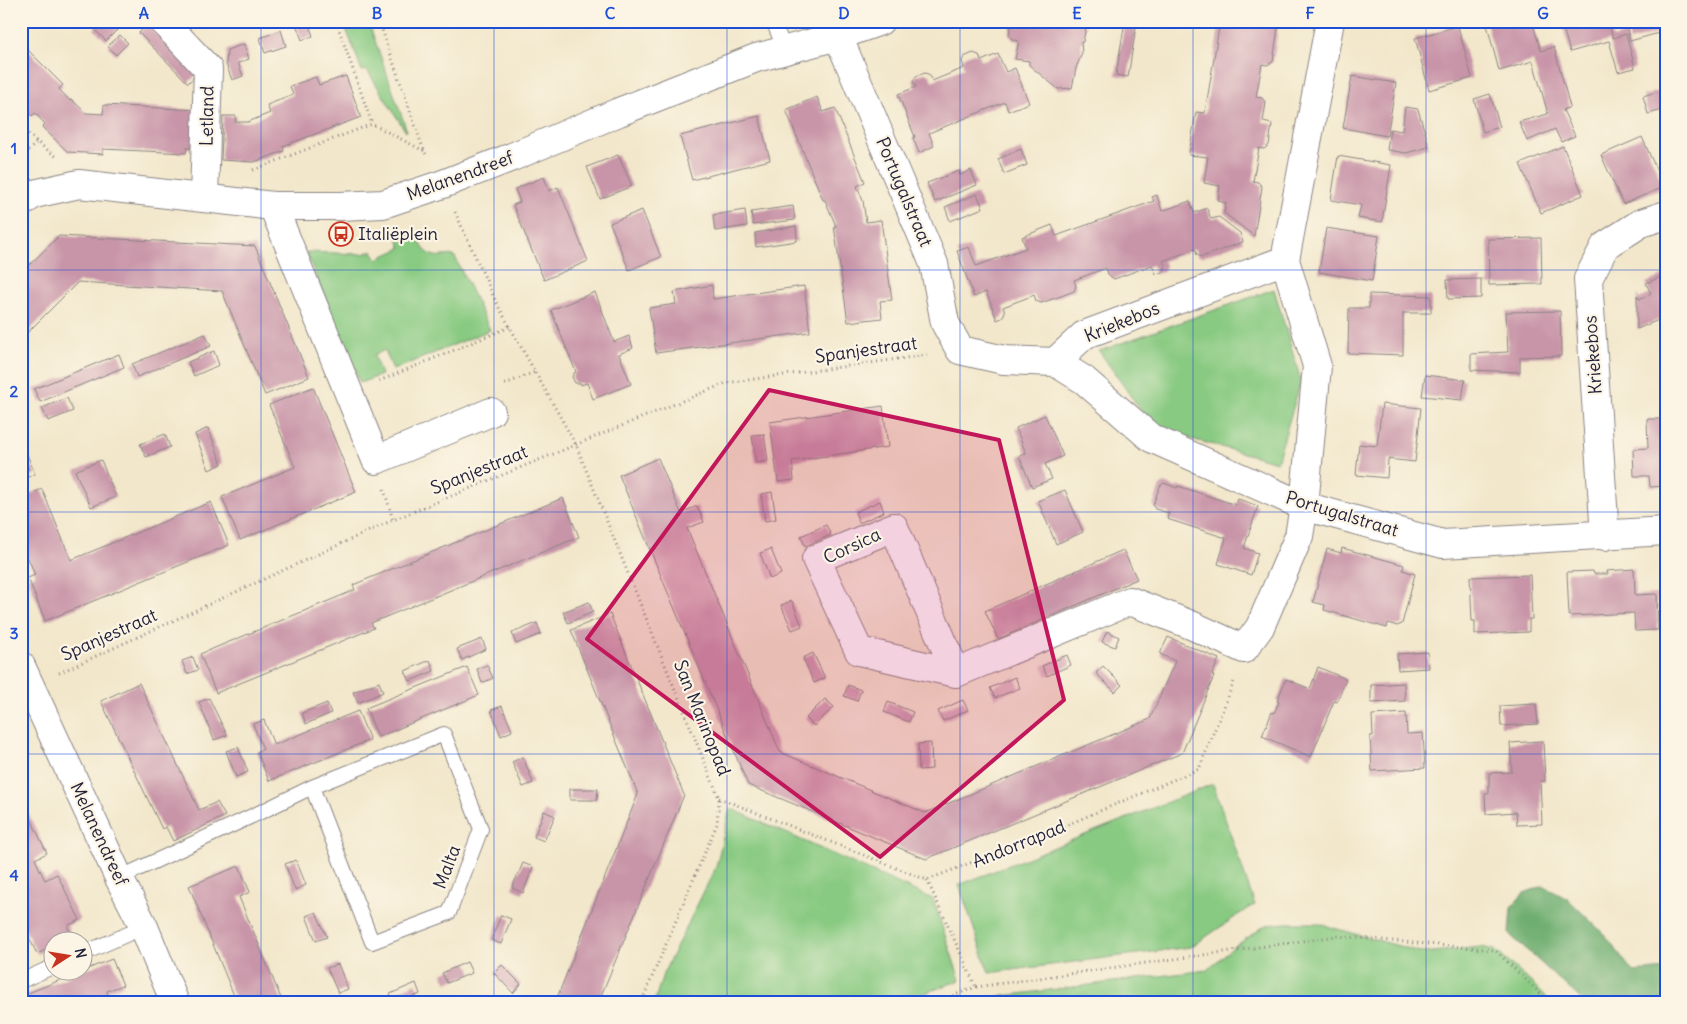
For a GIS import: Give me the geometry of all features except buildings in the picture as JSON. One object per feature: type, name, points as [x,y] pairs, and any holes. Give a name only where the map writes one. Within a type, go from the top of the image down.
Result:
[{"type":"street","name":"Letland","points":[[163,21],[208,69],[204,198]]},
{"type":"street","name":"Melanendreef","points":[[21,203],[34,194],[79,184],[273,206],[383,204],[443,184],[756,58],[838,36],[880,21]]},
{"type":"street","points":[[956,673],[1130,601],[1191,625],[1244,649],[1260,627],[1299,536],[1304,506],[1317,366],[1285,260],[1334,22]]},
{"type":"street","name":"Portugalstraat","points":[[838,36],[934,264],[945,323],[960,350]]},
{"type":"street","points":[[273,206],[376,460],[491,412]]},
{"type":"street","name":"Kriekebos","points":[[1605,536],[1588,279],[1605,246],[1641,223],[1666,215]]},
{"type":"street","name":"Kriekebos","points":[[1055,362],[1084,335],[1285,260]]},
{"type":"street","points":[[960,350],[1004,360],[1055,362]]},
{"type":"street","name":"Portugalstraat","points":[[1055,362],[1084,380],[1151,438],[1304,506],[1443,544],[1666,531]]},
{"type":"street","name":"Corsica","points":[[894,527],[956,673],[859,651],[816,559],[894,527]]},
{"type":"street","name":"Melanendreef","points":[[25,676],[119,878],[144,927],[175,1003]]},
{"type":"lane","points":[[774,21],[785,50]]},
{"type":"lane","name":"Malta","points":[[119,878],[312,786],[444,734],[481,829],[449,913],[372,942],[312,786]]},
{"type":"lane","points":[[92,950],[144,927]]},
{"type":"lane","points":[[21,981],[42,972]]},
{"type":"path","points":[[336,21],[372,124]]},
{"type":"path","points":[[379,21],[424,151],[443,184],[497,304],[576,445]]},
{"type":"path","points":[[21,127],[37,142]]},
{"type":"path","points":[[350,393],[510,327]]},
{"type":"path","name":"Spanjestraat","points":[[25,676],[151,632],[393,520],[726,383],[960,350]]},
{"type":"path","name":"San Marinopad","points":[[576,445],[719,798],[717,824],[641,1003]]},
{"type":"path","name":"Andorrapad","points":[[927,880],[1057,829],[1199,769],[1240,668],[1244,649]]},
{"type":"path","points":[[719,798],[927,880],[976,987]]},
{"type":"path","points":[[934,1003],[976,987],[1337,936],[1495,950],[1550,1003]]},
{"type":"highlighted area","points":[[769,390],[999,440],[1064,700],[880,857],[587,639]]},
{"type":"green space","points":[[343,21],[368,21],[406,132],[367,70],[362,71]]},
{"type":"green space","points":[[412,233],[416,234],[420,243],[429,254],[433,256],[451,255],[455,257],[490,330],[393,370],[385,350],[374,355],[381,375],[360,383],[306,252],[363,254],[372,251],[377,259],[401,248],[398,239]]},
{"type":"green space","points":[[1274,289],[1301,381],[1277,462],[1154,429],[1099,351]]},
{"type":"green space","points":[[1213,784],[1255,905],[1191,947],[989,973],[959,885]]},
{"type":"green space","points":[[730,808],[933,899],[960,980],[899,1003],[654,1003],[663,974],[716,867]]},
{"type":"green space","points":[[1543,886],[1568,899],[1606,936],[1633,972],[1666,969],[1666,1003],[1585,1003],[1509,934],[1511,907],[1524,893]]},
{"type":"green space","points":[[1316,923],[1424,953],[1481,947],[1495,950],[1551,1003],[971,1003],[987,998],[1207,970],[1231,949],[1266,925]]},
{"type":"place","name":"Italiëplein","points":[[341,234]]}]
